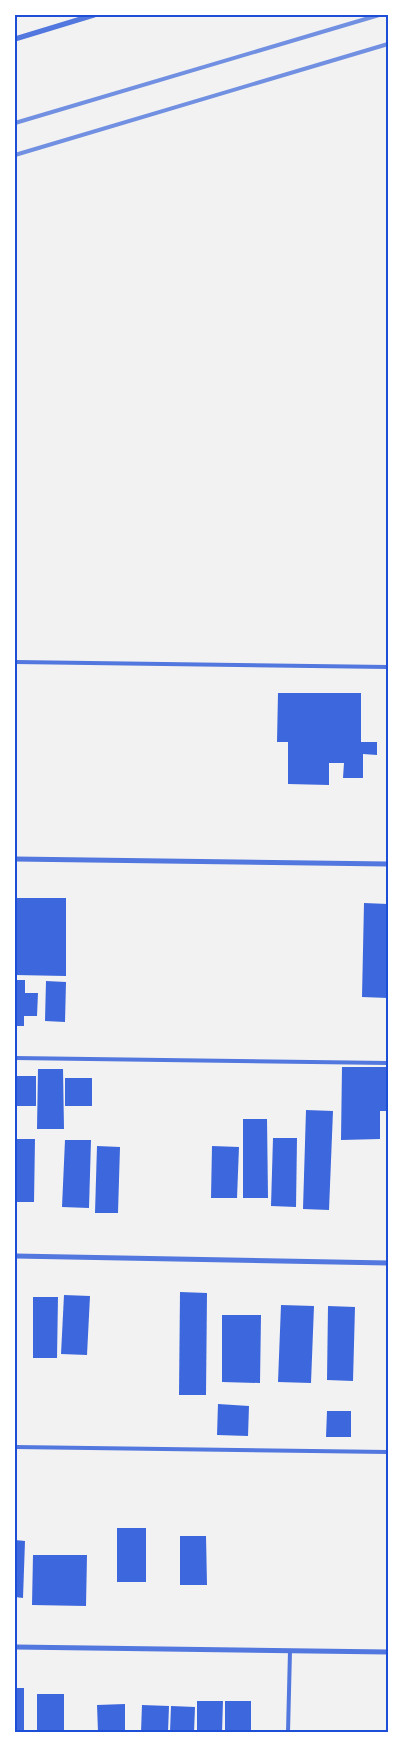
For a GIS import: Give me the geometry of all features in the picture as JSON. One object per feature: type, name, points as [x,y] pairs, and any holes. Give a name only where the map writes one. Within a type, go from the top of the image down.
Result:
[{"type":"street","points":[[15,39],[94,15]]},
{"type":"street","points":[[15,859],[388,864]]},
{"type":"street","points":[[15,1256],[388,1263]]},
{"type":"street","points":[[15,1648],[388,1652]]},
{"type":"lane","points":[[15,662],[388,667]]},
{"type":"lane","points":[[15,1058],[388,1063]]},
{"type":"lane","points":[[15,1447],[388,1452]]},
{"type":"lane","points":[[288,1732],[290,1651]]},
{"type":"building","points":[[278,693],[361,693],[361,742],[377,742],[377,755],[363,754],[363,778],[343,778],[344,763],[329,763],[329,785],[288,784],[288,742],[277,742]]},
{"type":"building","points":[[15,898],[66,898],[66,976],[15,975]]},
{"type":"building","points":[[364,903],[388,904],[388,998],[362,997]]},
{"type":"building","points":[[15,980],[25,980],[25,993],[38,993],[37,1016],[24,1016],[24,1026],[15,1026]]},
{"type":"building","points":[[46,981],[66,982],[65,1022],[45,1021]]},
{"type":"building","points":[[342,1067],[388,1067],[388,1111],[380,1111],[380,1139],[341,1140]]},
{"type":"building","points":[[38,1069],[63,1069],[64,1129],[37,1129]]},
{"type":"building","points":[[15,1076],[36,1076],[36,1106],[15,1106]]},
{"type":"building","points":[[65,1078],[92,1078],[92,1106],[65,1106]]},
{"type":"building","points":[[306,1110],[333,1111],[329,1210],[303,1209]]},
{"type":"building","points":[[243,1119],[267,1119],[268,1198],[243,1198]]},
{"type":"building","points":[[273,1138],[297,1138],[296,1207],[271,1206]]},
{"type":"building","points":[[15,1139],[35,1139],[34,1202],[15,1202]]},
{"type":"building","points":[[65,1140],[91,1140],[89,1208],[62,1207]]},
{"type":"building","points":[[97,1146],[120,1147],[118,1213],[95,1213]]},
{"type":"building","points":[[212,1146],[239,1147],[237,1198],[211,1198]]},
{"type":"building","points":[[180,1292],[207,1293],[206,1395],[179,1395]]},
{"type":"building","points":[[64,1295],[90,1296],[87,1355],[61,1354]]},
{"type":"building","points":[[33,1297],[58,1297],[57,1358],[33,1358]]},
{"type":"building","points":[[281,1305],[314,1306],[311,1383],[278,1382]]},
{"type":"building","points":[[328,1306],[355,1307],[353,1381],[327,1380]]},
{"type":"building","points":[[222,1315],[261,1315],[260,1383],[222,1382]]},
{"type":"building","points":[[386,1316],[388,1316],[388,1405],[386,1405]]},
{"type":"building","points":[[218,1404],[249,1406],[248,1436],[217,1435]]},
{"type":"building","points":[[327,1411],[351,1411],[351,1437],[326,1437]]},
{"type":"building","points":[[117,1528],[146,1528],[146,1582],[117,1582]]},
{"type":"building","points":[[180,1536],[206,1536],[207,1585],[180,1585]]},
{"type":"building","points":[[15,1540],[25,1541],[23,1598],[15,1597]]},
{"type":"building","points":[[33,1555],[87,1555],[86,1606],[32,1605]]},
{"type":"building","points":[[15,1688],[24,1688],[24,1732],[15,1732]]},
{"type":"building","points":[[37,1694],[64,1694],[64,1732],[37,1732]]},
{"type":"building","points":[[197,1701],[223,1701],[222,1732],[197,1732]]},
{"type":"building","points":[[225,1701],[251,1701],[251,1732],[225,1732]]},
{"type":"building","points":[[125,1704],[125,1732],[98,1732],[97,1705]]},
{"type":"building","points":[[142,1705],[169,1706],[168,1732],[141,1732]]},
{"type":"building","points":[[171,1706],[195,1707],[194,1732],[170,1732]]},
{"type":"railway","points":[[15,123],[379,15]]},
{"type":"railway","points":[[15,155],[388,44]]}]
